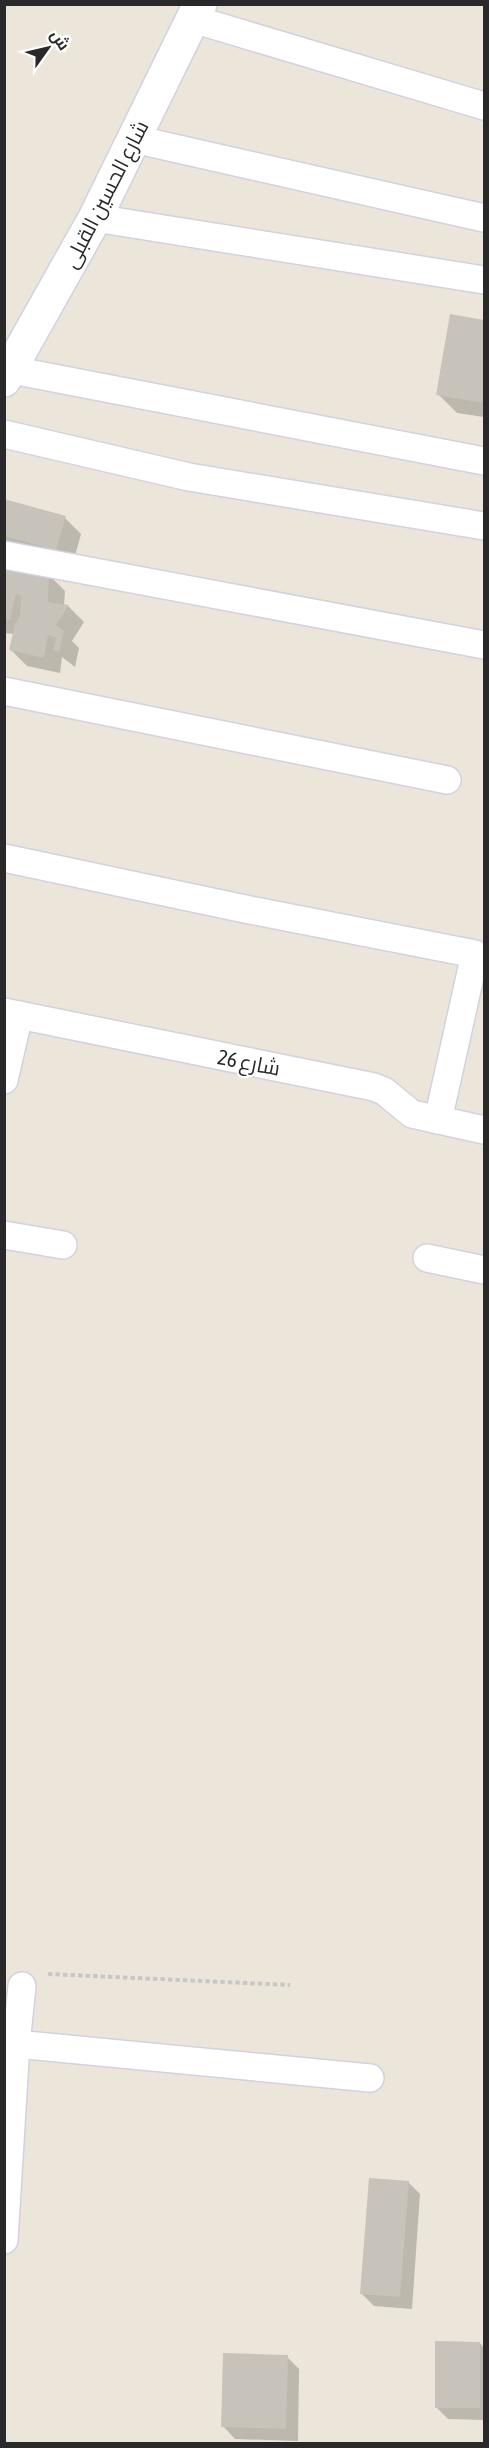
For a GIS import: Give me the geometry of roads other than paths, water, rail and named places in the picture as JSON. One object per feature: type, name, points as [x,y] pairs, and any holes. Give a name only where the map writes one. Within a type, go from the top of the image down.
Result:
[{"type":"main road","name":"شارع الحسين القبلى","points":[[8,375],[95,218],[197,12]]},
{"type":"street","points":[[197,12],[484,106]]},
{"type":"street","points":[[134,139],[484,218]]},
{"type":"street","points":[[95,218],[484,280]]},
{"type":"street","points":[[8,375],[484,460]]},
{"type":"street","points":[[4,434],[189,477],[484,526]]},
{"type":"street","points":[[4,555],[484,645]]},
{"type":"street","points":[[4,691],[447,780]]},
{"type":"street","points":[[4,858],[245,909],[475,954],[438,1120]]},
{"type":"street","points":[[4,1080],[12,1014]]},
{"type":"street","name":"شارع 26","points":[[12,1014],[374,1087],[384,1091],[410,1113],[484,1130]]},
{"type":"street","points":[[4,1235],[63,1245]]},
{"type":"street","points":[[427,1258],[484,1270]]},
{"type":"street","points":[[4,2240],[16,2044],[22,1986]]},
{"type":"street","points":[[16,2044],[370,2078]]}]
